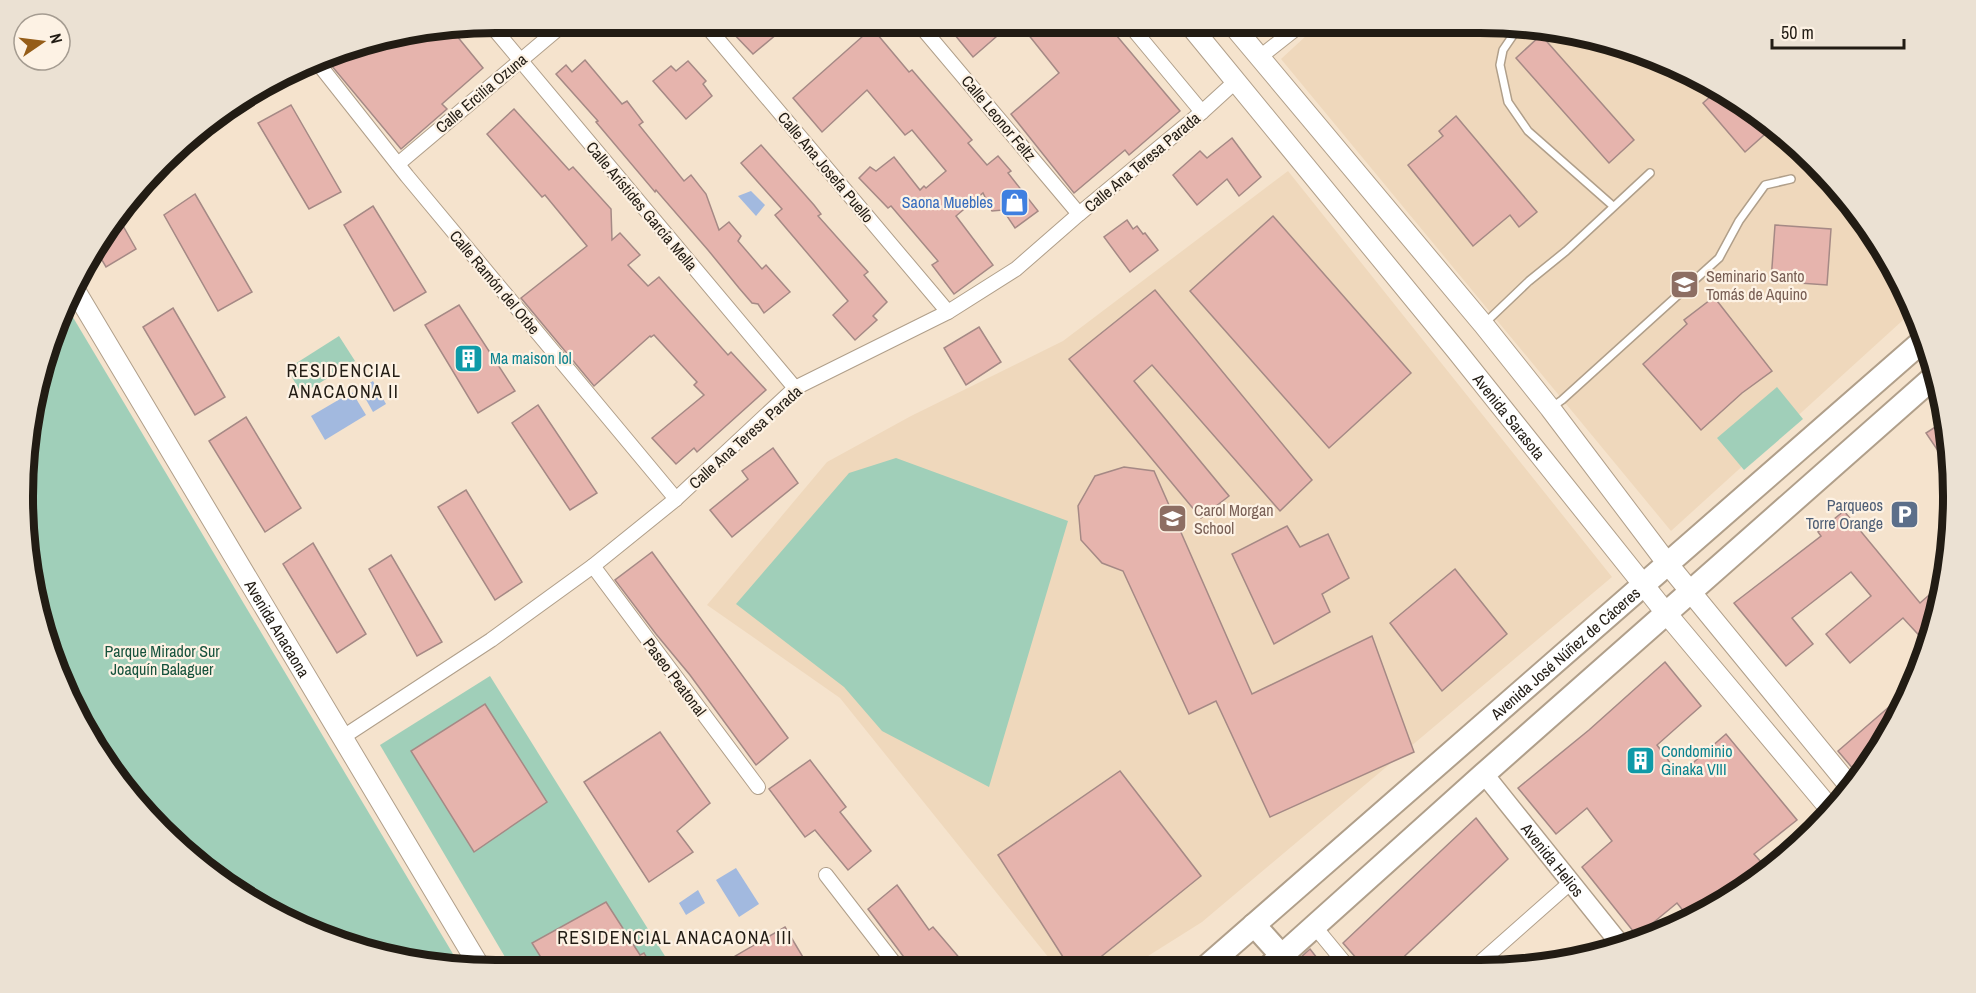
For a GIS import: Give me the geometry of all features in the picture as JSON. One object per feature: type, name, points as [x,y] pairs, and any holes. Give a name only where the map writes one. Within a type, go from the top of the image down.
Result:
[{"type":"main road","name":"Avenida Sarasota","points":[[1196,33],[1449,340],[1666,613],[1826,804]]},
{"type":"main road","points":[[1240,33],[1483,324],[1550,408],[1667,563],[1845,781]]},
{"type":"main road","name":"Avenida Anacaona","points":[[79,296],[475,959]]},
{"type":"main road","name":"Avenida José Núñez de Cáceres","points":[[1214,960],[1917,346]]},
{"type":"main road","points":[[1277,960],[1690,591],[1928,382]]},
{"type":"main road","points":[[1417,782],[1443,812]]},
{"type":"main road","points":[[1385,811],[1410,840]]},
{"type":"main road","points":[[1200,960],[1251,928],[1274,960]]},
{"type":"street","name":"Calle Arístides García Mella","points":[[498,33],[795,388]]},
{"type":"street","name":"Calle Ercilia Ozuna","points":[[398,164],[552,33]]},
{"type":"street","name":"Calle Ana Josefa Puello","points":[[712,33],[948,312]]},
{"type":"street","name":"Calle Leonor Feltz","points":[[926,33],[1079,214]]},
{"type":"street","points":[[1136,33],[1202,112]]},
{"type":"street","points":[[1260,57],[1291,33]]},
{"type":"street","name":"Calle Ramón del Orbe","points":[[321,67],[398,164],[676,499]]},
{"type":"street","name":"Calle Ana Teresa Parada","points":[[343,737],[491,640],[593,567],[676,499],[795,388],[948,312],[1016,269],[1236,81]]},
{"type":"street","name":"Paseo Peatonal","points":[[593,567],[758,787]]},
{"type":"street","name":"Avenida Helios","points":[[1484,774],[1616,939]]},
{"type":"street","points":[[826,875],[892,960]]},
{"type":"street","points":[[1483,960],[1570,883]]},
{"type":"street","points":[[1315,927],[1342,960]]},
{"type":"lane","points":[[1514,34],[1503,50],[1500,65],[1508,102],[1528,131],[1613,206]]},
{"type":"lane","points":[[1483,324],[1650,173]]},
{"type":"lane","points":[[1550,408],[1562,400],[1719,258],[1739,221],[1765,185],[1791,179]]},
{"type":"shaded area","name":"Seminario Santo Tomás de Aquino","points":[[1309,33],[1480,33],[1540,37],[1570,42],[1657,68],[1685,81],[1737,111],[1785,148],[1807,169],[1828,191],[1865,239],[1907,317],[1671,531],[1281,59]]},
{"type":"shaded area","name":"Carol Morgan School","points":[[1288,171],[1612,577],[1202,922],[1142,960],[1051,960],[840,698],[707,605],[827,462],[911,416],[1063,341]]},
{"type":"green space","name":"Parque Mirador Sur Joaquín Balaguer","points":[[71,313],[455,958],[406,951],[377,944],[319,925],[291,912],[239,882],[191,845],[148,802],[111,754],[95,728],[68,674],[49,616],[42,587],[34,527],[34,466],[42,406],[49,377]]},
{"type":"green space","points":[[339,336],[355,361],[302,394],[287,369]]},
{"type":"green space","points":[[1777,387],[1803,419],[1744,470],[1717,438]]},
{"type":"green space","points":[[896,458],[1068,521],[989,787],[882,731],[844,687],[736,604],[849,473]]},
{"type":"green space","points":[[490,676],[667,960],[507,960],[380,745]]},
{"type":"water","points":[[751,191],[765,205],[756,216],[738,196]]},
{"type":"water","points":[[373,381],[386,404],[373,412],[360,389]]},
{"type":"water","points":[[352,392],[366,415],[325,440],[311,416]]},
{"type":"water","points":[[736,868],[759,904],[739,917],[716,880]]},
{"type":"water","points":[[698,890],[705,903],[686,915],[679,903]]},
{"type":"building","points":[[733,33],[778,33],[753,54]]},
{"type":"building","points":[[866,33],[876,33],[909,72],[912,70],[972,140],[968,143],[987,165],[998,156],[1011,171],[1008,173],[1038,211],[1015,228],[1003,210],[992,211],[983,193],[956,216],[993,265],[954,294],[932,265],[938,261],[891,206],[888,208],[859,178],[870,167],[876,171],[894,157],[920,190],[924,186],[926,188],[946,171],[912,130],[905,135],[867,90],[822,132],[793,98]]},
{"type":"building","points":[[953,33],[1001,33],[973,57]]},
{"type":"building","points":[[1027,33],[1114,33],[1180,111],[1129,155],[1125,150],[1074,193],[1011,114],[1059,73]]},
{"type":"building","points":[[456,35],[483,68],[442,104],[447,109],[401,149],[330,64],[406,42]]},
{"type":"building","points":[[1539,37],[1543,38],[1634,140],[1609,163],[1516,58]]},
{"type":"building","points":[[585,60],[622,104],[627,101],[643,122],[639,125],[684,181],[691,175],[706,194],[719,230],[729,222],[741,236],[738,241],[762,269],[766,265],[790,292],[764,313],[758,304],[752,303],[656,190],[655,192],[596,122],[598,121],[556,74],[566,65],[572,72]]},
{"type":"building","points":[[688,61],[706,81],[703,84],[712,96],[686,119],[653,81],[671,66],[676,71]]},
{"type":"building","points":[[1712,95],[1767,133],[1745,152],[1703,103]]},
{"type":"building","points":[[291,105],[341,192],[309,209],[258,123]]},
{"type":"building","points":[[514,109],[569,170],[573,167],[611,209],[612,240],[620,233],[640,255],[628,265],[648,286],[659,277],[728,355],[731,352],[766,390],[697,452],[694,448],[676,464],[652,438],[704,395],[694,385],[697,382],[654,335],[650,336],[594,386],[521,298],[587,246],[545,195],[542,197],[487,134]]},
{"type":"building","points":[[1456,116],[1537,212],[1519,227],[1510,215],[1473,246],[1408,165],[1443,136],[1439,131]]},
{"type":"building","points":[[1232,138],[1261,177],[1239,196],[1227,179],[1197,205],[1173,175],[1200,151],[1207,158]]},
{"type":"building","points":[[761,145],[814,205],[821,214],[818,216],[868,272],[864,275],[887,302],[873,316],[877,320],[855,340],[833,315],[848,301],[775,215],[782,209],[741,163]]},
{"type":"building","points":[[195,194],[252,292],[218,311],[164,215]]},
{"type":"building","points":[[373,206],[426,292],[394,311],[344,225]]},
{"type":"building","points":[[1273,216],[1411,373],[1329,448],[1190,291]]},
{"type":"building","points":[[1127,220],[1133,229],[1137,226],[1143,234],[1145,233],[1158,250],[1130,272],[1104,237]]},
{"type":"building","points":[[122,224],[136,249],[106,267],[100,257]]},
{"type":"building","points":[[1775,225],[1831,229],[1827,285],[1771,281]]},
{"type":"building","points":[[1155,290],[1312,480],[1280,511],[1152,365],[1134,381],[1229,496],[1201,518],[1069,359]]},
{"type":"building","points":[[1714,297],[1772,371],[1742,393],[1701,430],[1643,364],[1687,324],[1684,320]]},
{"type":"building","name":"Ma maison lol","points":[[459,305],[515,391],[478,413],[425,325]]},
{"type":"building","points":[[173,308],[225,397],[195,415],[143,327]]},
{"type":"building","points":[[979,327],[1001,362],[966,385],[944,348]]},
{"type":"building","points":[[538,405],[597,493],[570,510],[512,423]]},
{"type":"building","points":[[246,417],[301,508],[265,532],[209,441]]},
{"type":"building","points":[[1937,426],[1941,455],[1926,433]]},
{"type":"building","points":[[773,448],[798,483],[732,537],[710,510],[748,479],[742,471]]},
{"type":"building","points":[[1124,467],[1154,471],[1252,694],[1372,636],[1414,752],[1270,817],[1216,701],[1189,714],[1123,571],[1102,563],[1081,540],[1078,506],[1095,476]]},
{"type":"building","points":[[466,490],[522,582],[495,600],[438,507]]},
{"type":"building","points":[[1844,511],[1920,603],[1933,592],[1921,637],[1903,618],[1850,663],[1826,634],[1871,596],[1851,572],[1792,618],[1813,644],[1786,666],[1734,603],[1821,536],[1818,532]]},
{"type":"building","points":[[1287,526],[1300,547],[1328,534],[1349,578],[1322,594],[1330,612],[1274,644],[1232,554]]},
{"type":"building","points":[[313,543],[366,634],[337,653],[283,564]]},
{"type":"building","points":[[652,552],[788,738],[756,765],[690,675],[615,580]]},
{"type":"building","points":[[391,555],[442,642],[417,656],[369,569]]},
{"type":"building","points":[[1455,569],[1507,634],[1442,691],[1390,623]]},
{"type":"building","points":[[1665,662],[1701,706],[1657,745],[1679,775],[1726,734],[1797,820],[1754,854],[1762,864],[1737,882],[1684,912],[1677,903],[1646,929],[1634,933],[1582,867],[1612,841],[1587,808],[1556,834],[1518,788],[1589,730]]},
{"type":"building","points":[[1895,702],[1854,770],[1838,751]]},
{"type":"building","points":[[485,704],[547,802],[474,852],[411,751]]},
{"type":"building","points":[[660,732],[710,803],[677,831],[693,852],[649,882],[584,782]]},
{"type":"building","points":[[810,760],[846,807],[840,812],[871,851],[848,870],[815,830],[805,837],[769,789]]},
{"type":"building","points":[[1120,771],[1201,876],[1097,960],[1065,960],[998,855]]},
{"type":"building","points":[[1476,818],[1508,859],[1400,960],[1358,960],[1343,943]]},
{"type":"building","points":[[897,885],[929,930],[933,927],[961,960],[906,960],[868,909]]},
{"type":"building","points":[[606,902],[640,955],[644,953],[648,960],[555,960],[554,958],[543,960],[532,943]]},
{"type":"building","points":[[785,927],[805,960],[728,960]]},
{"type":"building","points":[[1310,949],[1319,960],[1298,960]]},
{"type":"place","name":"Saona Muebles","points":[[1014,202]]},
{"type":"place","name":"Seminario Santo Tomás de Aquino","points":[[1685,285]]},
{"type":"place","name":"Ma maison lol","points":[[469,358]]},
{"type":"place","name":"Parqueos Torre Orange","points":[[1904,514]]},
{"type":"place","name":"Carol Morgan School","points":[[1173,519]]},
{"type":"place","name":"Condominio Ginaka VIII","points":[[1640,760]]},
{"type":"district","name":"RESIDENCIAL ANACAONA II","points":[[344,382]]},
{"type":"district","name":"RESIDENCIAL ANACAONA III","points":[[675,938]]}]
